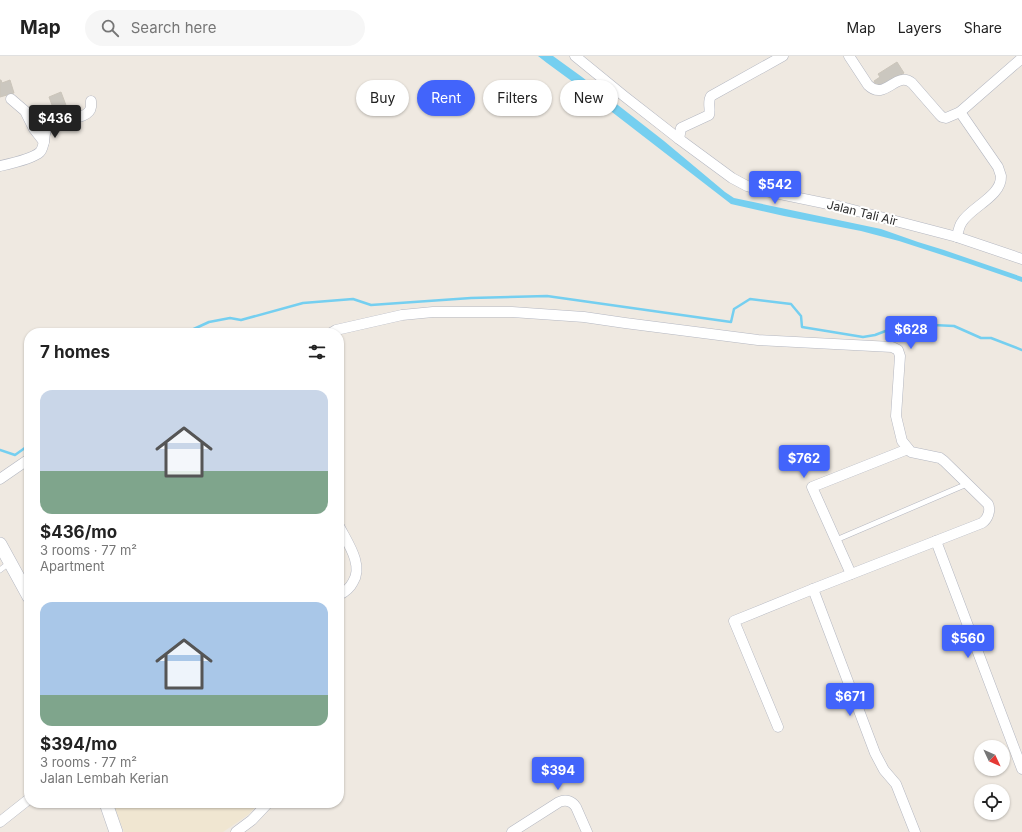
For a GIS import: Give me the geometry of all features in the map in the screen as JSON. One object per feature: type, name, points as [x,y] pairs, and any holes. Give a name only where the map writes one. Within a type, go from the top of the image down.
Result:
[{"type":"street","name":"Jalan Tali Air","points":[[575,56],[679,139],[732,178],[746,186],[838,206],[957,237],[1022,259]]},
{"type":"street","points":[[679,139],[680,130],[683,127],[710,114],[709,100],[711,96],[782,56]]},
{"type":"street","points":[[848,56],[868,86],[872,89],[881,91],[899,81],[904,79],[908,80],[939,114],[946,118],[960,112],[1022,58]]},
{"type":"street","points":[[11,99],[23,109],[44,142]]},
{"type":"street","points":[[0,166],[34,156],[40,152],[43,148],[46,129],[50,124],[82,116],[88,113],[91,108],[91,101]]},
{"type":"street","points":[[957,237],[961,223],[966,216],[994,192],[1000,185],[1001,176],[998,167],[960,112]]},
{"type":"street","points":[[344,328],[402,316],[434,312],[512,312],[584,317],[758,340],[892,347],[898,350],[900,356],[896,416],[902,441],[908,449],[913,452],[943,460],[988,504],[990,508],[987,519],[982,523],[734,621],[778,727]]},
{"type":"street","points":[[851,574],[812,487],[908,449]]},
{"type":"street","points":[[0,479],[24,462]]},
{"type":"street","points":[[344,536],[356,560],[357,568],[356,578],[350,587],[344,591]]},
{"type":"street","points":[[936,541],[1022,769]]},
{"type":"street","points":[[0,544],[5,566],[24,591]]},
{"type":"street","points":[[813,589],[875,753],[884,770],[896,784],[915,832]]},
{"type":"street","points":[[512,832],[559,802],[566,800],[576,807],[587,832]]},
{"type":"street","points":[[0,822],[24,803]]},
{"type":"street","points":[[108,808],[116,832]]},
{"type":"street","points":[[236,832],[252,820],[263,808]]},
{"type":"lane","points":[[836,540],[968,484]]},
{"type":"shaded area","points":[[115,808],[254,808],[248,815],[223,832],[124,832]]},
{"type":"water","points":[[538,56],[553,56],[586,80],[570,80]]},
{"type":"water","points":[[618,105],[734,198],[881,229],[1022,277],[1022,282],[899,241],[861,231],[731,204],[617,116]]},
{"type":"building","points":[[897,62],[904,73],[878,89],[874,81],[880,77],[878,74]]},
{"type":"building","points":[[0,80],[2,83],[10,80],[14,93],[0,97]]},
{"type":"building","points":[[61,92],[67,108],[55,113],[49,97]]},
{"type":"waterway","points":[[196,328],[209,322],[230,318],[241,320],[303,303],[353,299],[371,305],[471,298],[547,296],[731,322],[734,309],[750,299],[791,304],[801,316],[802,327],[863,337],[875,335],[896,327],[933,325],[954,326],[981,338],[991,338],[1022,350]]},
{"type":"waterway","points":[[0,450],[15,455],[24,449]]}]
